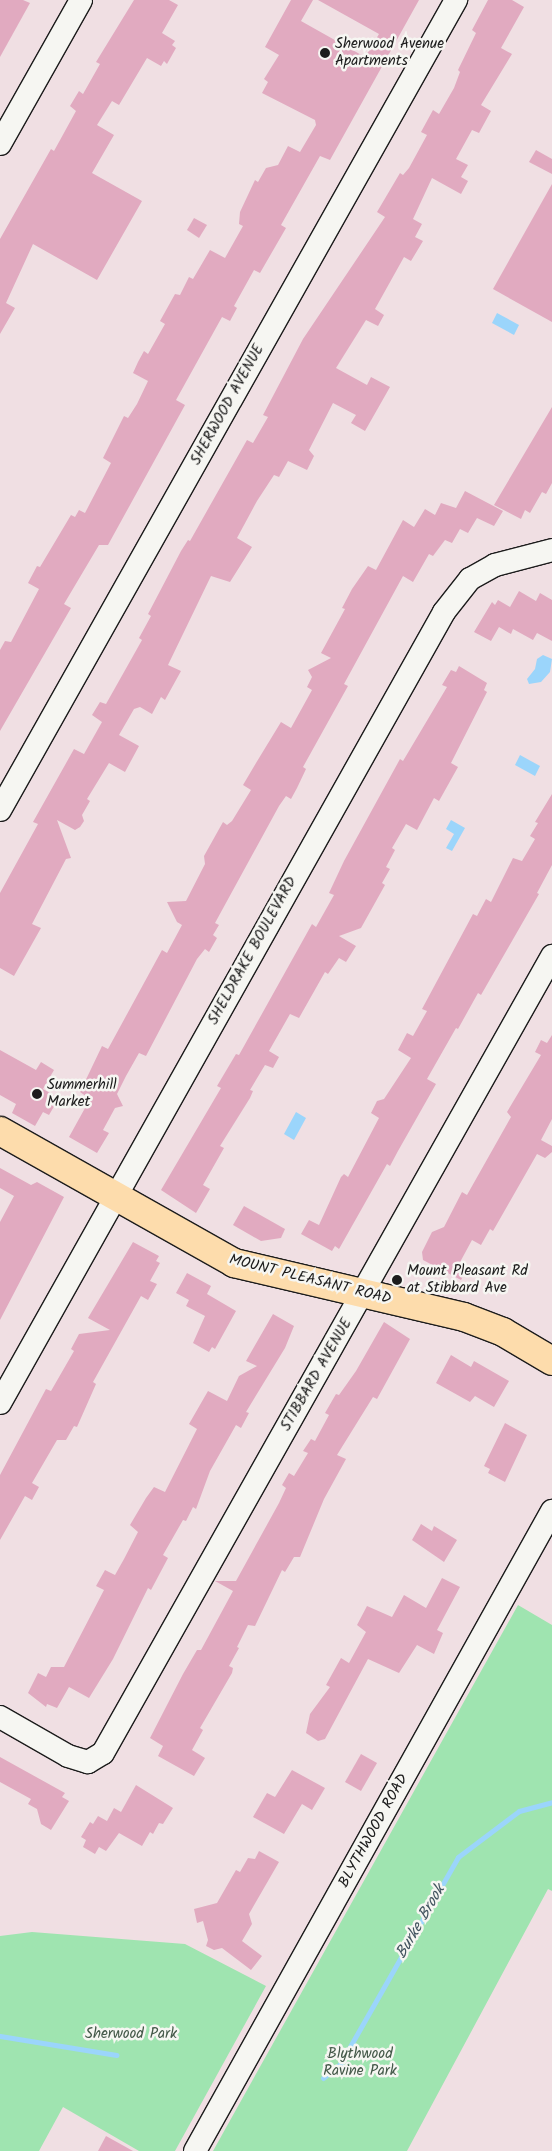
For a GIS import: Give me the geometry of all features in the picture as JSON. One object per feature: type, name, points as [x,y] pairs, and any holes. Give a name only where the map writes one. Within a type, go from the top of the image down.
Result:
[{"type":"main road","name":"MOUNT PLEASANT ROAD","points":[[0,1131],[234,1263],[487,1325],[552,1361]]},
{"type":"street","points":[[0,144],[81,0]]},
{"type":"street","name":"SHERWOOD AVENUE","points":[[0,810],[456,0]]},
{"type":"street","name":"SHELDRAKE BOULEVARD","points":[[0,1403],[444,612],[470,579],[495,565],[552,550]]},
{"type":"street","name":"STIBBARD AVENUE","points":[[0,1717],[68,1756],[88,1762],[103,1753],[364,1294],[552,956]]},
{"type":"street","name":"BLYTHWOOD ROAD","points":[[196,2151],[552,1511]]},
{"type":"green space","name":"Blythwood Ravine Park","points":[[518,1605],[552,1625],[552,1891],[548,1889],[407,2151],[213,2151]]},
{"type":"green space","name":"Sherwood Park","points":[[32,1932],[185,1944],[266,1986],[175,2151],[139,2151],[63,2107],[39,2151],[0,2151],[0,1936]]},
{"type":"water","points":[[497,313],[519,325],[514,335],[492,323]]},
{"type":"water","points":[[543,655],[552,659],[550,672],[541,682],[529,684],[527,679],[535,669],[537,659]]},
{"type":"water","points":[[520,755],[540,766],[535,776],[515,765]]},
{"type":"water","points":[[451,820],[465,828],[452,851],[446,848],[454,834],[446,829]]},
{"type":"water","points":[[296,1112],[306,1118],[294,1140],[284,1134]]},
{"type":"building","points":[[0,0],[23,0],[30,3],[0,57]]},
{"type":"building","points":[[134,0],[169,0],[178,5],[162,33],[175,41],[172,45],[176,48],[167,64],[164,61],[161,66],[147,58],[119,105],[112,101],[97,125],[114,135],[92,173],[142,201],[97,280],[33,244],[6,303],[15,308],[0,334],[0,239],[51,149],[54,151],[76,111],[70,106],[79,91],[83,94],[100,64],[96,62]]},
{"type":"building","points":[[291,0],[313,0],[301,21],[365,57],[379,34],[318,0],[419,0],[330,160],[320,156],[281,225],[286,228],[260,273],[254,270],[234,306],[237,308],[230,321],[222,317],[176,400],[185,405],[108,545],[99,545],[64,604],[71,608],[0,731],[0,650],[5,641],[11,642],[39,589],[28,583],[37,566],[40,567],[71,515],[75,517],[79,510],[85,513],[111,463],[103,458],[124,416],[128,418],[148,381],[133,373],[138,362],[144,351],[148,354],[165,324],[160,321],[175,294],[180,295],[189,277],[193,279],[210,250],[225,258],[243,226],[239,224],[240,212],[255,180],[258,182],[266,168],[278,165],[288,146],[300,152],[316,125],[315,120],[262,93],[268,82],[264,79],[279,55],[265,47]]},
{"type":"building","points":[[488,0],[512,0],[524,7],[501,48],[512,54],[481,105],[491,111],[479,133],[472,130],[456,159],[468,165],[461,177],[468,181],[461,194],[432,178],[413,219],[422,224],[415,237],[423,241],[411,261],[404,257],[375,309],[384,315],[378,326],[366,320],[336,368],[367,385],[371,377],[390,387],[365,431],[351,423],[356,415],[333,403],[309,450],[314,456],[307,470],[288,461],[279,477],[274,475],[257,501],[237,538],[252,547],[230,582],[211,576],[168,665],[181,671],[165,700],[161,697],[152,714],[140,707],[134,709],[119,735],[139,746],[125,772],[109,763],[87,799],[90,801],[82,815],[84,821],[80,827],[75,830],[57,820],[71,858],[66,859],[32,924],[41,928],[14,976],[0,968],[0,893],[38,824],[33,822],[74,749],[84,754],[102,722],[92,715],[100,702],[106,704],[142,640],[139,638],[151,616],[148,614],[181,551],[188,540],[190,541],[247,440],[253,443],[268,417],[263,415],[303,339],[385,217],[377,212],[400,173],[403,175],[409,168],[427,135],[421,132],[433,110],[439,114],[454,88],[460,72],[458,70],[476,33],[472,30]]},
{"type":"building","points":[[536,150],[552,159],[552,174],[529,162]]},
{"type":"building","points":[[552,184],[552,322],[493,289]]},
{"type":"building","points":[[194,218],[207,225],[199,238],[187,230]]},
{"type":"building","points":[[552,407],[552,483],[546,494],[542,492],[530,513],[525,510],[521,519],[494,505]]},
{"type":"building","points":[[465,491],[503,511],[494,526],[477,518],[468,533],[460,529],[452,543],[445,540],[433,556],[429,554],[413,582],[403,576],[344,684],[348,686],[303,767],[306,769],[297,788],[291,799],[286,796],[279,806],[215,923],[219,925],[213,935],[217,938],[209,952],[205,949],[197,959],[146,1056],[139,1053],[126,1076],[117,1094],[123,1106],[115,1108],[103,1130],[109,1133],[97,1153],[69,1137],[90,1099],[80,1092],[102,1046],[108,1049],[162,950],[167,953],[182,925],[177,922],[167,902],[186,901],[205,864],[204,856],[223,822],[227,825],[232,821],[251,790],[243,785],[256,763],[281,722],[291,728],[312,690],[307,687],[312,677],[308,670],[331,658],[321,653],[345,609],[342,608],[352,589],[368,566],[376,570],[403,520],[414,527],[425,509],[435,515],[441,503],[456,508]]},
{"type":"building","points":[[519,591],[536,601],[540,593],[552,600],[552,641],[537,633],[533,640],[513,629],[511,634],[499,627],[491,641],[474,632],[492,602],[495,605],[498,600],[510,607]]},
{"type":"building","points":[[459,666],[487,683],[484,690],[487,692],[451,763],[458,767],[439,801],[434,798],[417,830],[406,824],[392,848],[395,850],[386,867],[390,869],[382,883],[385,885],[361,928],[339,936],[356,946],[346,962],[339,958],[328,974],[325,972],[299,1018],[290,1014],[269,1051],[279,1057],[273,1068],[265,1065],[250,1090],[253,1091],[250,1098],[220,1146],[224,1148],[203,1185],[210,1189],[196,1213],[161,1190],[221,1088],[217,1086],[236,1054],[239,1055],[312,924],[316,927],[334,895],[329,893],[344,861],[400,759],[403,761],[447,687],[442,685],[451,670],[456,672]]},
{"type":"building","points":[[552,794],[552,865],[537,893],[539,894],[481,995],[478,993],[427,1079],[436,1084],[390,1166],[387,1164],[339,1249],[335,1246],[332,1251],[301,1234],[309,1220],[319,1225],[341,1177],[344,1174],[348,1177],[379,1118],[371,1113],[377,1101],[384,1099],[411,1058],[398,1050],[407,1033],[413,1036],[427,1011],[422,1009],[473,914],[477,916],[486,899],[491,902],[513,858],[522,861],[535,839],[530,836],[538,823],[535,822]]},
{"type":"building","points":[[552,1035],[552,1119],[541,1140],[552,1146],[552,1152],[545,1158],[537,1154],[493,1231],[490,1229],[481,1245],[472,1240],[459,1264],[467,1269],[461,1280],[423,1260],[422,1252],[432,1232],[444,1227],[462,1192],[467,1195],[511,1117],[507,1112],[541,1055],[535,1052],[541,1040],[547,1043]]},
{"type":"building","points":[[0,1050],[36,1070],[41,1062],[54,1070],[43,1089],[59,1098],[49,1115],[43,1112],[35,1126],[12,1113],[16,1104],[0,1095]]},
{"type":"building","points":[[0,1168],[31,1185],[37,1182],[64,1197],[0,1320],[0,1222],[14,1196],[0,1188]]},
{"type":"building","points":[[244,1206],[285,1229],[281,1238],[261,1241],[233,1225]]},
{"type":"building","points":[[133,1242],[159,1256],[156,1261],[160,1263],[150,1281],[157,1284],[148,1300],[141,1296],[93,1382],[96,1384],[77,1427],[74,1426],[66,1440],[57,1440],[32,1483],[39,1487],[32,1500],[25,1496],[0,1540],[0,1475],[46,1389],[51,1391],[74,1351],[71,1349],[79,1334],[110,1330],[88,1318]]},
{"type":"building","points":[[187,1273],[211,1286],[207,1294],[236,1311],[215,1349],[212,1347],[209,1352],[193,1343],[205,1316],[186,1306],[189,1300],[176,1293]]},
{"type":"building","points":[[273,1314],[294,1326],[285,1348],[246,1412],[249,1413],[241,1428],[236,1425],[210,1471],[196,1509],[193,1507],[186,1521],[183,1520],[163,1555],[168,1558],[151,1590],[148,1588],[113,1659],[89,1698],[69,1687],[57,1708],[47,1704],[46,1707],[28,1693],[38,1673],[46,1677],[51,1667],[64,1667],[104,1590],[96,1586],[105,1570],[115,1575],[138,1532],[130,1525],[154,1487],[165,1492],[197,1429],[189,1424],[208,1391],[227,1401],[239,1376],[257,1366],[246,1361]]},
{"type":"building","points":[[384,1322],[410,1339],[377,1399],[373,1397],[337,1455],[346,1459],[324,1499],[300,1557],[294,1557],[285,1572],[282,1570],[255,1626],[248,1625],[237,1647],[239,1648],[229,1666],[233,1668],[232,1673],[200,1728],[203,1730],[192,1750],[205,1758],[194,1776],[158,1756],[163,1746],[150,1738],[183,1674],[197,1650],[201,1650],[233,1591],[215,1581],[236,1581],[279,1503],[286,1488],[282,1485],[289,1473],[294,1476],[308,1453],[303,1451],[311,1439],[315,1441],[329,1415],[325,1413],[336,1394],[339,1395],[356,1371]]},
{"type":"building","points":[[451,1355],[471,1367],[474,1361],[509,1381],[494,1407],[475,1396],[470,1402],[436,1383]]},
{"type":"building","points":[[505,1423],[527,1435],[505,1482],[488,1473],[490,1469],[484,1466]]},
{"type":"building","points":[[421,1524],[432,1531],[434,1526],[457,1540],[444,1562],[412,1540]]},
{"type":"building","points":[[442,1578],[460,1587],[437,1630],[443,1633],[434,1654],[417,1645],[399,1673],[368,1659],[325,1739],[318,1741],[306,1733],[310,1714],[330,1687],[326,1685],[341,1658],[349,1663],[366,1632],[357,1625],[367,1606],[392,1617],[404,1595],[426,1608]]},
{"type":"building","points":[[361,1754],[377,1763],[361,1791],[345,1782]]},
{"type":"building","points":[[0,1757],[65,1793],[62,1797],[69,1801],[51,1830],[41,1824],[37,1809],[28,1804],[31,1799],[0,1782]]},
{"type":"building","points":[[292,1770],[325,1788],[312,1810],[302,1804],[284,1834],[253,1817],[267,1793],[275,1797]]},
{"type":"building","points":[[136,1785],[173,1808],[163,1824],[159,1823],[153,1834],[150,1832],[142,1846],[119,1833],[106,1851],[99,1847],[95,1854],[83,1847],[86,1840],[81,1837],[90,1822],[93,1824],[98,1816],[107,1821],[114,1808],[121,1812]]},
{"type":"building","points":[[259,1851],[279,1862],[249,1914],[252,1924],[242,1941],[262,1956],[251,1970],[222,1948],[214,1950],[206,1946],[208,1940],[203,1921],[197,1923],[194,1909],[217,1903],[236,1870],[240,1872],[248,1858],[255,1859]]},
{"type":"building","points":[[106,2136],[133,2151],[98,2151]]},
{"type":"waterway","name":"Burke Brook","points":[[323,2078],[340,2064],[458,1857],[519,1811],[552,1802]]},
{"type":"waterway","name":"Burke Brook","points":[[0,2036],[116,2055]]},
{"type":"place","name":"Sherwood Avenue Apartments","points":[[325,53]]},
{"type":"place","name":"Summerhill Market","points":[[37,1094]]},
{"type":"place","name":"Mount Pleasant Rd at Stibbard Ave","points":[[397,1280]]}]
